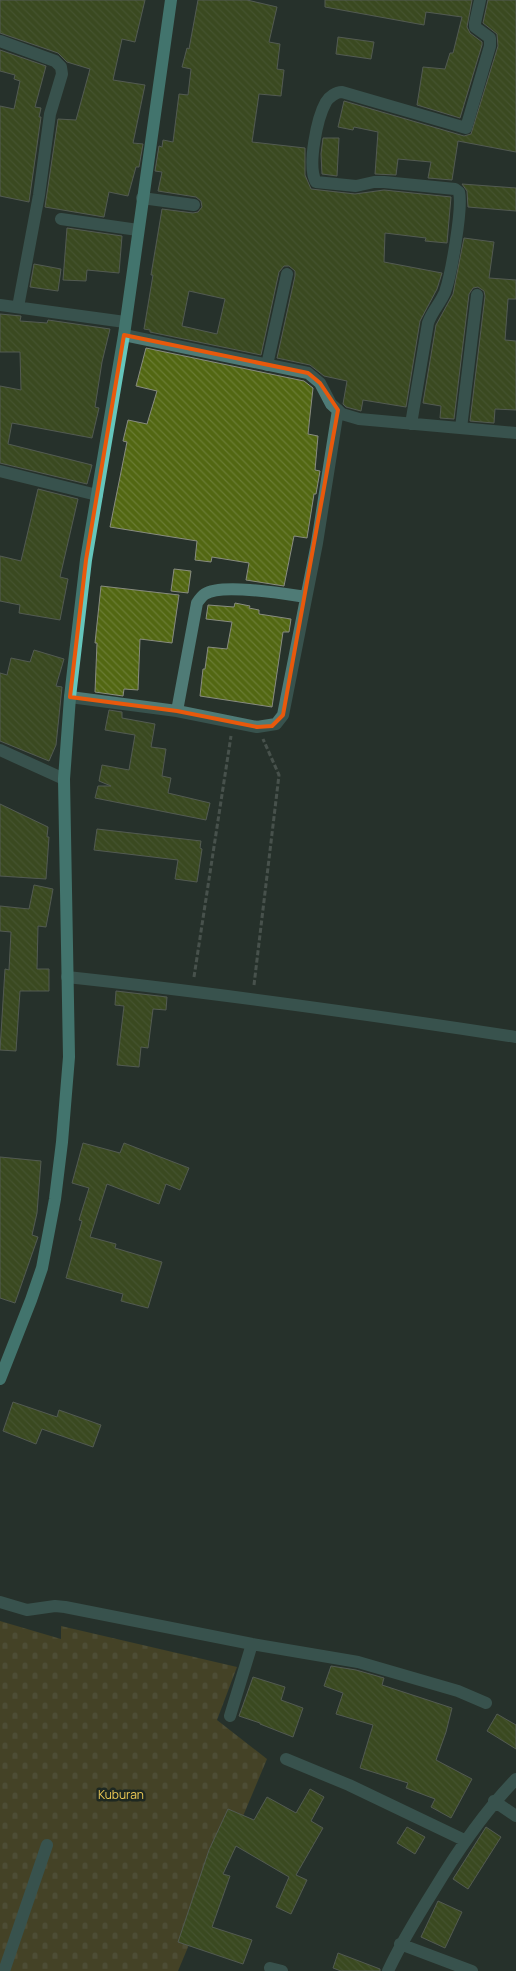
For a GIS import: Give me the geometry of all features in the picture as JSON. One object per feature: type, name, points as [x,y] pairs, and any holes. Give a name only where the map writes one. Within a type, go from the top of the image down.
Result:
[{"type":"main road","points":[[2,1370],[32,1300],[42,1268],[54,1207],[69,1058],[64,779],[70,697],[86,560],[124,328],[171,0]]},
{"type":"street","points":[[410,424],[428,323],[431,313],[444,293],[448,277],[458,220],[459,192],[454,189],[384,182],[356,186],[316,182],[313,155],[316,135],[326,101],[338,92],[466,128],[490,46],[490,38],[475,27],[474,23],[480,0]]},
{"type":"street","points":[[0,41],[55,61],[61,68],[62,74],[50,114],[37,205],[18,306]]},
{"type":"street","points":[[142,198],[194,205]]},
{"type":"street","points":[[61,219],[138,230]]},
{"type":"street","points":[[267,365],[287,274]]},
{"type":"street","points":[[462,428],[477,295]]},
{"type":"street","points":[[0,305],[18,306],[124,328],[267,365],[308,373],[320,383],[331,404],[342,414],[359,420],[516,433]]},
{"type":"street","points":[[70,697],[177,711],[257,728],[276,724],[283,715],[317,544],[338,410]]},
{"type":"street","points":[[0,471],[97,495]]},
{"type":"street","points":[[177,711],[197,603],[206,593],[225,589],[263,591],[306,597]]},
{"type":"street","points":[[0,750],[64,779]]},
{"type":"street","points":[[67,977],[192,990],[252,1000],[301,1004],[516,1037]]},
{"type":"street","points":[[0,1602],[26,1610],[55,1606],[65,1607],[252,1644],[358,1662],[458,1691],[486,1703]]},
{"type":"street","points":[[230,1716],[252,1644]]},
{"type":"street","points":[[286,1758],[464,1840]]},
{"type":"street","points":[[388,1971],[400,1944],[464,1840],[494,1801],[516,1779]]},
{"type":"street","points":[[494,1801],[516,1816]]},
{"type":"street","points":[[4,1971],[47,1846]]},
{"type":"street","points":[[400,1944],[472,1971]]},
{"type":"path","points":[[192,990],[233,723]]},
{"type":"path","points":[[252,1000],[279,775],[257,728]]},
{"type":"highlighted area","points":[[124,335],[308,373],[320,383],[338,410],[283,715],[272,726],[257,727],[177,711],[70,697],[86,560]]},
{"type":"green space","name":"Kuburan","points":[[0,1621],[61,1639],[61,1626],[237,1667],[217,1720],[267,1759],[178,1971],[0,1971]]},
{"type":"building","points":[[0,0],[145,0],[135,42],[122,39],[113,80],[145,85],[133,143],[143,144],[139,167],[136,167],[128,196],[109,192],[104,217],[45,207],[58,119],[76,120],[90,69],[67,62],[58,53],[0,33]]},
{"type":"building","points":[[198,0],[247,0],[277,7],[269,42],[280,44],[277,69],[284,70],[281,96],[259,94],[252,142],[305,148],[305,175],[311,189],[355,194],[384,190],[451,197],[447,243],[425,241],[426,238],[385,233],[384,262],[442,273],[437,289],[420,321],[406,407],[363,400],[361,411],[346,407],[343,404],[347,381],[324,376],[310,365],[277,358],[295,276],[295,271],[289,266],[284,266],[279,272],[261,355],[150,332],[150,330],[144,329],[162,209],[193,213],[198,212],[202,207],[201,201],[196,197],[158,191],[162,172],[155,171],[159,146],[162,147],[163,140],[173,142],[179,94],[188,95],[191,69],[182,67],[187,48],[189,49]],"holes":[[[189,291],[225,299],[217,334],[182,326]]]},
{"type":"building","points":[[325,0],[472,0],[467,27],[470,33],[482,42],[482,45],[460,118],[417,105],[423,67],[445,69],[450,53],[453,53],[462,17],[426,12],[424,25],[325,7]]},
{"type":"building","points":[[488,0],[516,0],[516,152],[458,141],[452,180],[428,178],[431,162],[398,159],[396,175],[375,174],[378,132],[354,127],[353,130],[338,127],[344,101],[464,136],[471,134],[498,46],[497,34],[483,23]]},
{"type":"building","points":[[338,37],[374,42],[371,59],[336,54]]},
{"type":"building","points":[[0,50],[46,66],[35,107],[41,108],[39,117],[41,117],[29,202],[0,196],[0,106],[14,109],[20,81],[14,79],[15,75],[0,71]]},
{"type":"building","points":[[323,138],[339,138],[337,176],[322,174],[321,154]]},
{"type":"building","points":[[462,184],[516,188],[516,211],[468,207],[467,191]]},
{"type":"building","points":[[67,228],[122,236],[119,273],[87,270],[86,281],[63,280]]},
{"type":"building","points":[[464,238],[494,242],[489,278],[516,280],[516,299],[508,299],[505,340],[516,341],[516,410],[495,409],[494,423],[470,421],[485,296],[484,291],[478,287],[473,288],[469,294],[454,419],[440,418],[441,406],[423,403],[436,325],[453,294]]},
{"type":"building","points":[[34,264],[61,269],[58,291],[30,287]]},
{"type":"building","points":[[0,314],[21,316],[20,321],[47,323],[48,320],[110,329],[102,362],[95,407],[99,408],[92,438],[12,423],[8,444],[92,465],[87,484],[0,463],[0,386],[21,390],[20,352],[0,352]]},
{"type":"building","points":[[146,348],[304,381],[313,388],[308,434],[318,436],[315,470],[320,471],[316,494],[314,494],[307,538],[294,536],[284,586],[246,580],[249,563],[212,557],[211,562],[195,560],[197,541],[110,527],[127,442],[123,441],[128,420],[147,424],[157,391],[136,386]]},
{"type":"building","points":[[38,489],[78,499],[60,577],[68,579],[60,620],[19,613],[20,605],[0,601],[0,556],[21,561]]},
{"type":"building","points":[[174,569],[191,571],[188,593],[171,591]]},
{"type":"building","points":[[101,586],[179,595],[172,643],[140,639],[138,690],[124,689],[123,696],[95,692],[97,643],[95,643]]},
{"type":"building","points":[[235,603],[259,610],[259,614],[291,619],[289,632],[283,632],[272,707],[200,696],[208,647],[227,649],[232,622],[206,619],[208,605],[234,607]]},
{"type":"building","points":[[34,650],[64,659],[56,686],[62,687],[56,745],[49,761],[0,741],[0,673],[7,675],[11,658],[30,662]]},
{"type":"building","points":[[109,710],[122,712],[122,718],[155,724],[151,747],[166,749],[162,776],[171,778],[168,793],[210,803],[206,820],[95,798],[98,786],[111,786],[99,781],[102,765],[129,770],[135,735],[105,730]]},
{"type":"building","points":[[0,804],[48,827],[46,879],[0,876]]},
{"type":"building","points":[[97,829],[201,841],[200,848],[202,849],[197,882],[175,879],[178,860],[94,850]]},
{"type":"building","points":[[34,885],[53,889],[46,927],[38,926],[37,969],[49,969],[49,991],[20,991],[16,1051],[0,1050],[5,969],[9,970],[11,932],[0,931],[0,906],[29,909]]},
{"type":"building","points":[[116,991],[167,997],[166,1010],[153,1009],[148,1048],[141,1047],[139,1067],[117,1065],[124,1006],[115,1005]]},
{"type":"building","points":[[83,1143],[120,1153],[124,1143],[189,1168],[180,1190],[166,1184],[159,1204],[107,1184],[90,1237],[116,1244],[115,1248],[162,1262],[148,1308],[121,1301],[123,1294],[66,1278],[82,1221],[79,1220],[89,1188],[72,1183]]},
{"type":"building","points":[[0,1157],[41,1161],[37,1213],[32,1235],[38,1237],[15,1303],[0,1298]]},
{"type":"building","points":[[13,1402],[57,1417],[59,1410],[101,1425],[93,1447],[42,1429],[36,1444],[3,1431]]},
{"type":"building","points":[[331,1666],[356,1670],[384,1678],[382,1685],[452,1708],[436,1760],[472,1779],[451,1818],[431,1807],[435,1799],[406,1788],[408,1783],[360,1768],[373,1725],[336,1714],[343,1693],[324,1686]]},
{"type":"building","points":[[253,1677],[285,1687],[281,1700],[303,1708],[293,1737],[239,1716]]},
{"type":"building","points":[[497,1714],[516,1725],[516,1749],[487,1731]]},
{"type":"building","points":[[310,1789],[324,1797],[311,1821],[323,1828],[296,1875],[307,1880],[291,1914],[276,1907],[289,1877],[236,1846],[223,1874],[230,1876],[212,1927],[252,1940],[243,1964],[178,1942],[209,1850],[228,1809],[254,1820],[267,1797],[296,1813]]},
{"type":"building","points":[[407,1827],[425,1837],[415,1854],[397,1843]]},
{"type":"building","points":[[486,1827],[501,1837],[468,1889],[453,1879]]},
{"type":"building","points":[[438,1901],[462,1912],[445,1948],[421,1937]]},
{"type":"building","points":[[338,1953],[380,1969],[380,1971],[341,1971],[333,1968]]}]
